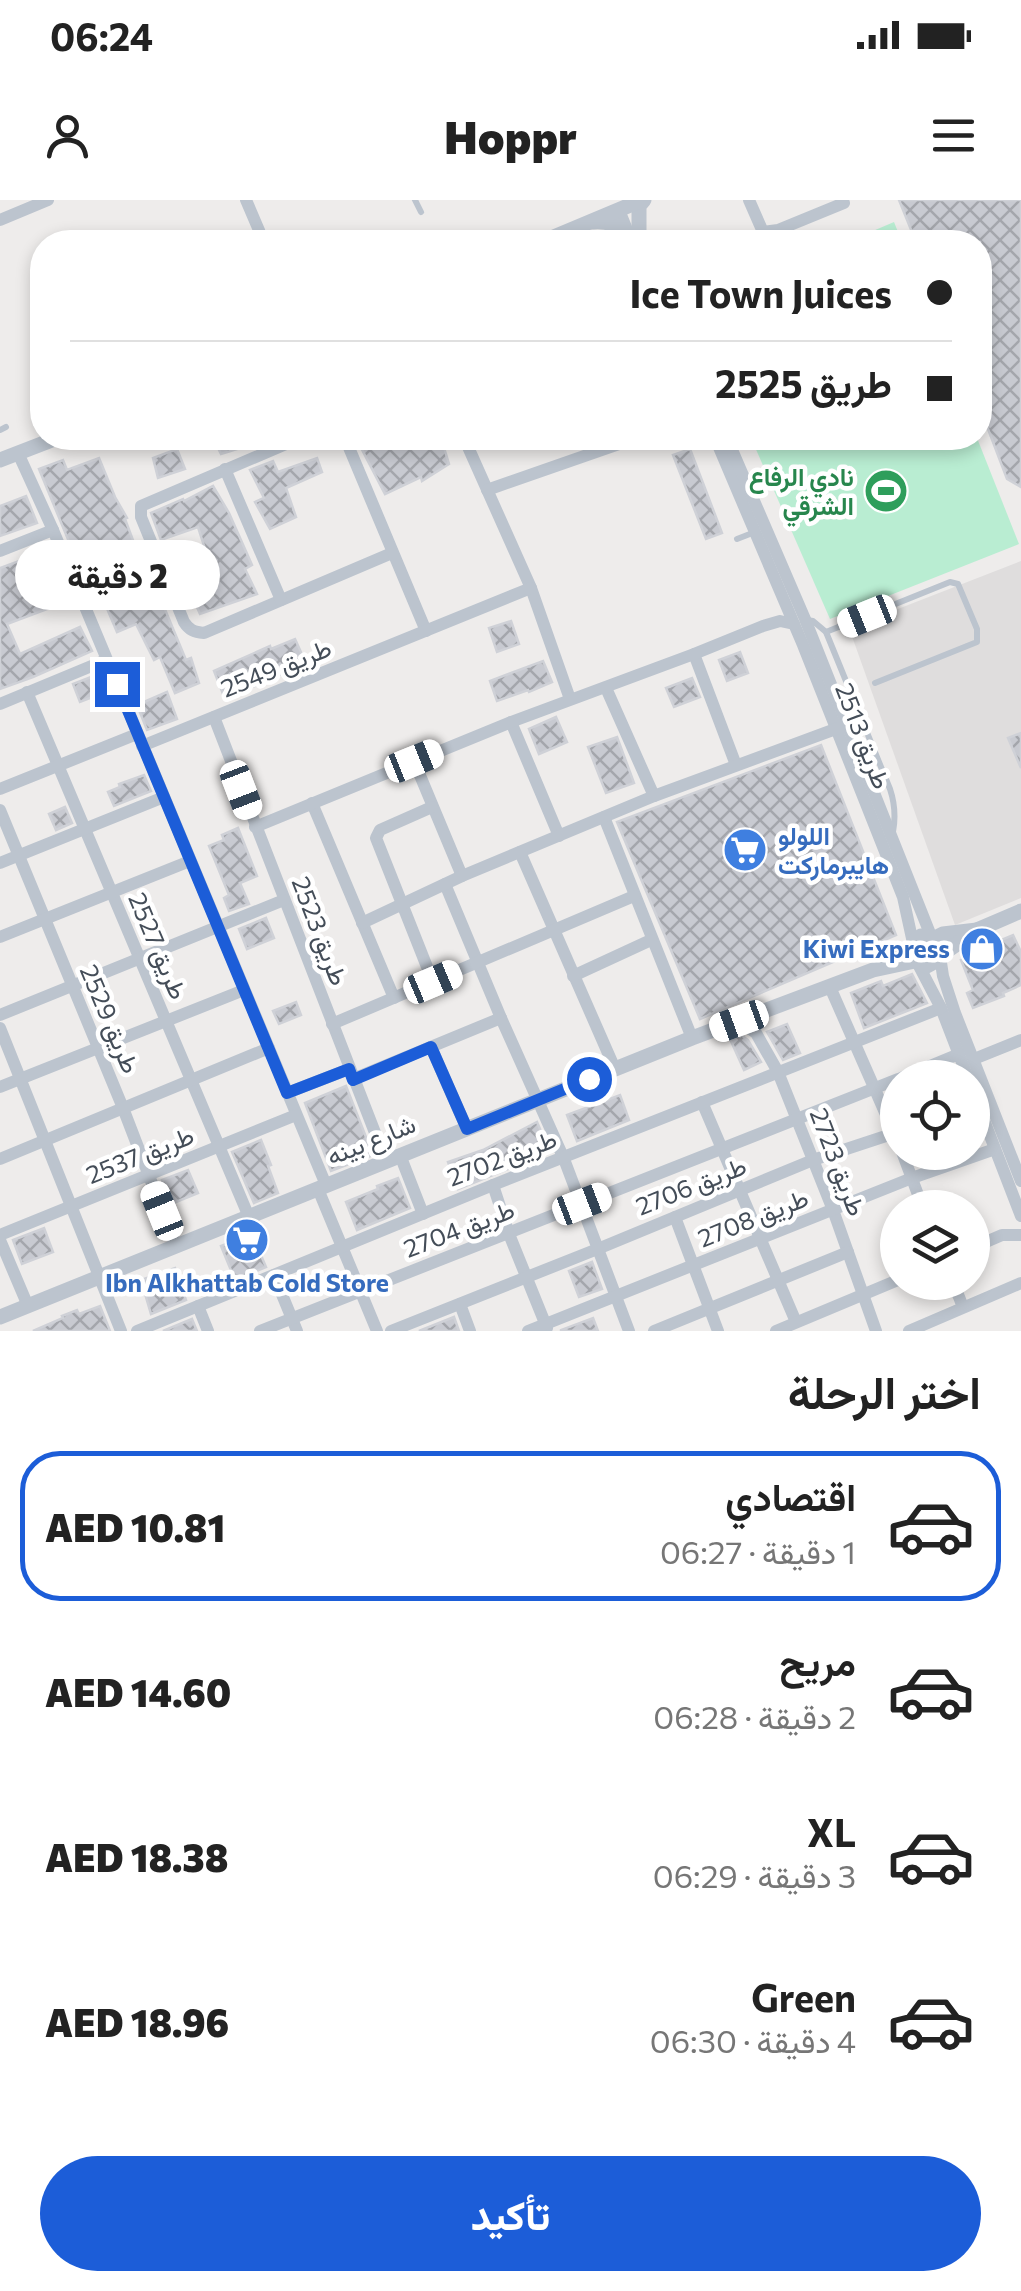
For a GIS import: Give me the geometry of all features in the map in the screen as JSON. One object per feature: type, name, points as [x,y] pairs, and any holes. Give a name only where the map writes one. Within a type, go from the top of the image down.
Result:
[{"type":"street","points":[[0,220],[48,200]]},
{"type":"street","points":[[246,200],[259,230]]},
{"type":"street","points":[[748,200],[762,230]]},
{"type":"street","points":[[778,230],[844,203]]},
{"type":"street","points":[[624,205],[633,230]]},
{"type":"street","points":[[570,230],[624,205],[640,206],[637,230]]},
{"type":"street","points":[[589,222],[607,221],[626,230]]},
{"type":"street","points":[[0,460],[30,448]]},
{"type":"street","points":[[271,450],[145,502],[139,512],[188,629],[204,633],[392,553]]},
{"type":"street","points":[[351,450],[426,631]]},
{"type":"street","points":[[469,450],[530,588],[570,699]]},
{"type":"street","points":[[487,490],[588,450]]},
{"type":"street","name":"طريق 2513","points":[[720,450],[800,622]]},
{"type":"street","name":"طريق 2513","points":[[732,450],[903,896],[914,953],[961,1060]]},
{"type":"street","points":[[18,453],[287,1093],[378,1331]]},
{"type":"street","points":[[225,469],[282,600]]},
{"type":"street","points":[[0,552],[52,530]]},
{"type":"street","name":"طريق 2549","points":[[0,789],[214,717],[530,588]]},
{"type":"street","points":[[255,827],[511,722],[768,624],[800,622]]},
{"type":"street","points":[[694,654],[736,765]]},
{"type":"street","points":[[0,704],[106,660]]},
{"type":"street","points":[[606,688],[654,796]]},
{"type":"street","name":"طريق 2527","points":[[28,692],[249,1217]]},
{"type":"street","name":"طريق 2523","points":[[214,717],[351,1074],[424,1214]]},
{"type":"street","points":[[511,722],[559,836]]},
{"type":"street","points":[[362,923],[462,876],[654,796],[841,727]]},
{"type":"street","name":"طريق 2513","points":[[841,727],[933,937]]},
{"type":"street","points":[[414,761],[462,876]]},
{"type":"street","points":[[0,863],[164,797]]},
{"type":"street","points":[[312,803],[394,998]]},
{"type":"street","points":[[432,807],[380,830],[376,838],[433,982]]},
{"type":"street","name":"طريق 2529","points":[[0,810],[176,1246]]},
{"type":"street","points":[[604,817],[692,1038]]},
{"type":"street","points":[[520,852],[614,1069]]},
{"type":"street","points":[[0,937],[190,861]]},
{"type":"street","points":[[445,884],[564,1159],[629,1331]]},
{"type":"street","points":[[332,1024],[634,896]]},
{"type":"street","points":[[0,1015],[284,900]]},
{"type":"street","points":[[976,930],[920,936],[914,953],[931,965],[976,930],[1021,912]]},
{"type":"street","points":[[933,937],[940,944],[948,994],[974,1059],[1021,1040]]},
{"type":"street","points":[[573,976],[652,940]]},
{"type":"street","name":"شارع بينه","points":[[0,1317],[614,1069],[914,953]]},
{"type":"street","points":[[830,987],[880,1101]]},
{"type":"street","points":[[0,1087],[244,990]]},
{"type":"street","name":"طريق 2702","points":[[136,1331],[941,1008]]},
{"type":"street","points":[[287,1093],[431,1047],[501,1018]]},
{"type":"street","name":"طريق 2723","points":[[739,1021],[756,1032],[778,1072],[876,1331]]},
{"type":"street","points":[[0,1028],[120,1331]]},
{"type":"street","points":[[431,1047],[467,1129]]},
{"type":"street","points":[[0,1159],[268,1048]]},
{"type":"street","name":"طريق 2704","points":[[944,1060],[959,1054]]},
{"type":"street","name":"طريق 2704","points":[[260,1331],[294,1324],[361,1292],[880,1086]]},
{"type":"street","points":[[702,1102],[796,1322]]},
{"type":"street","name":"طريق 2537","points":[[0,1238],[296,1115]]},
{"type":"street","points":[[990,1117],[1021,1180]]},
{"type":"street","name":"طريق 2706","points":[[391,1331],[813,1160],[880,1141]]},
{"type":"street","points":[[1002,1235],[1020,1214],[1008,1148]]},
{"type":"street","name":"طريق 2708","points":[[528,1331],[546,1328],[912,1178],[1008,1148]]},
{"type":"street","points":[[909,1170],[917,1190]]},
{"type":"street","points":[[493,1185],[546,1328]]},
{"type":"street","points":[[675,1217],[718,1331]]},
{"type":"street","points":[[990,1240],[1002,1235],[1021,1235]]},
{"type":"street","points":[[0,1238],[28,1306]]},
{"type":"street","points":[[654,1331],[848,1252]]},
{"type":"street","points":[[274,1276],[294,1324]]},
{"type":"street","points":[[909,1331],[1021,1284]]},
{"type":"street","points":[[776,1331],[880,1287]]},
{"type":"street","points":[[960,1300],[963,1307]]},
{"type":"street","points":[[460,1304],[470,1331]]},
{"type":"street","points":[[198,1306],[208,1331]]},
{"type":"lane","points":[[415,200],[421,212]]},
{"type":"lane","points":[[737,539],[756,531]]},
{"type":"lane","points":[[826,632],[939,586],[958,584],[977,629],[977,642],[875,683]]},
{"type":"lane","points":[[800,622],[813,621],[826,632],[894,802],[892,838]]},
{"type":"shaded area","points":[[1021,561],[1021,898],[955,925],[849,628]]},
{"type":"green space","points":[[894,222],[897,230],[875,230]]},
{"type":"green space","name":"نادي الرفاع الشرقي","points":[[756,450],[982,450],[1019,544],[830,619]]},
{"type":"building","points":[[899,200],[1021,200],[1021,487],[1007,479],[992,440],[992,230],[911,230]]},
{"type":"building","points":[[177,450],[185,469],[158,478],[153,458]]},
{"type":"building","points":[[362,450],[445,450],[449,464],[422,481],[421,477],[385,494]]},
{"type":"building","points":[[690,450],[722,533],[706,539],[673,455]]},
{"type":"building","points":[[99,458],[127,518],[137,551],[86,583],[39,469],[63,460],[67,470]]},
{"type":"building","points":[[317,458],[322,472],[286,488],[296,517],[270,529],[255,502],[264,498],[250,470],[273,461],[278,472]]},
{"type":"building","points":[[213,486],[252,565],[245,569],[257,594],[200,614],[177,567],[207,555],[198,527],[161,540],[151,513]]},
{"type":"building","points":[[26,496],[37,523],[0,536],[0,506]]},
{"type":"building","points":[[46,551],[53,555],[71,600],[7,624],[20,654],[80,627],[92,651],[0,689],[0,568]]},
{"type":"building","points":[[147,566],[199,683],[175,693],[160,657],[154,660],[136,624],[117,632],[103,599],[94,602],[89,590]]},
{"type":"building","points":[[511,621],[519,644],[497,652],[489,628]]},
{"type":"building","points":[[295,639],[305,661],[225,699],[214,671]]},
{"type":"building","points":[[740,652],[748,673],[727,681],[719,660]]},
{"type":"building","points":[[543,661],[552,682],[497,701],[490,681]]},
{"type":"building","points":[[101,673],[108,691],[80,702],[73,684]]},
{"type":"building","points":[[692,678],[700,697],[674,707],[666,688]]},
{"type":"building","points":[[167,692],[177,719],[147,730],[137,705]]},
{"type":"building","points":[[556,717],[567,742],[539,754],[529,729]]},
{"type":"building","points":[[1021,733],[1021,768],[1008,738]]},
{"type":"building","points":[[617,737],[634,783],[606,793],[588,747]]},
{"type":"building","name":"اللولو هايبرماركت","points":[[821,745],[896,935],[700,1019],[617,822]]},
{"type":"building","points":[[144,775],[151,791],[114,806],[108,792]]},
{"type":"building","points":[[65,807],[72,823],[56,830],[49,814]]},
{"type":"building","points":[[238,828],[257,876],[240,883],[249,904],[229,911],[224,898],[229,895],[209,846]]},
{"type":"building","points":[[266,918],[274,938],[247,949],[239,929]]},
{"type":"building","points":[[1013,935],[1021,952],[1021,985],[973,1008],[967,993],[973,990],[961,960]]},
{"type":"building","points":[[912,974],[927,1003],[864,1028],[851,993]]},
{"type":"building","points":[[296,1002],[301,1015],[279,1024],[273,1011]]},
{"type":"building","points":[[787,1024],[800,1053],[783,1060],[767,1032]]},
{"type":"building","points":[[741,1035],[761,1062],[744,1070],[730,1039]]},
{"type":"building","points":[[346,1086],[373,1155],[331,1171],[305,1103]]},
{"type":"building","points":[[620,1095],[629,1120],[577,1141],[567,1115]]},
{"type":"building","points":[[537,1122],[550,1152],[458,1189],[448,1162],[483,1150]]},
{"type":"building","points":[[261,1140],[278,1193],[254,1203],[232,1152]]},
{"type":"building","points":[[188,1170],[198,1193],[171,1204],[162,1180]]},
{"type":"building","points":[[398,1178],[410,1208],[357,1230],[346,1202]]},
{"type":"building","points":[[44,1228],[53,1252],[22,1264],[13,1240]]},
{"type":"building","points":[[252,1234],[266,1267],[235,1280],[221,1246]]},
{"type":"building","points":[[592,1262],[602,1289],[579,1297],[569,1271]]},
{"type":"building","points":[[175,1268],[186,1300],[151,1314],[141,1280]]},
{"type":"building","points":[[100,1306],[110,1331],[33,1331],[77,1310],[79,1314]]},
{"type":"building","points":[[454,1317],[459,1331],[419,1331]]},
{"type":"building","points":[[593,1318],[598,1331],[561,1331],[561,1330]]},
{"type":"building","points":[[192,1319],[197,1331],[163,1331]]},
{"type":"place","name":"نادي الرفاع الشرقي","points":[[886,491]]},
{"type":"place","name":"اللولو هايبرماركت","points":[[745,850]]},
{"type":"place","name":"Kiwi Express","points":[[982,949]]},
{"type":"place","name":"Ibn Alkhattab Cold Store","points":[[247,1240]]},
{"type":"route","points":[[117,684],[287,1093],[349,1069],[353,1080],[431,1047],[467,1129],[589,1079]]}]
